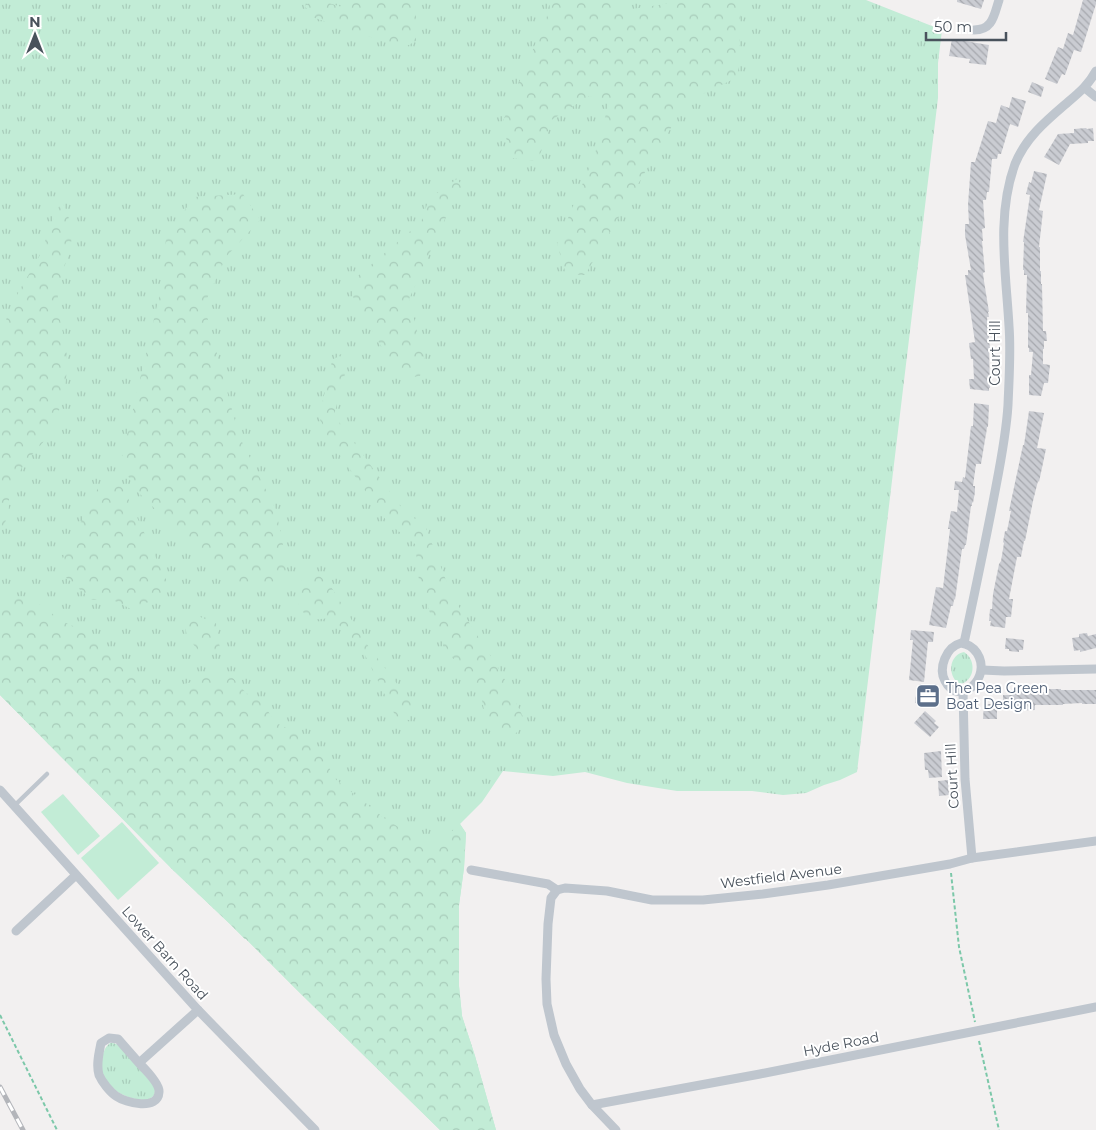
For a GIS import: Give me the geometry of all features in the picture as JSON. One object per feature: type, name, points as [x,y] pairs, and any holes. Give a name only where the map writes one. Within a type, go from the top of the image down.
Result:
[{"type":"street","points":[[974,30],[983,29],[990,24],[999,0]]},
{"type":"street","name":"Court Hill","points":[[964,643],[996,489],[1007,422],[1010,355],[1004,234],[1008,191],[1018,158],[1030,138],[1041,125],[1084,88],[1096,71]]},
{"type":"street","points":[[1084,88],[1096,97]]},
{"type":"street","points":[[964,643],[976,651],[982,670],[974,685],[968,690],[963,691],[955,690],[948,686],[942,669],[950,650],[955,645],[964,643]]},
{"type":"street","points":[[982,670],[1096,669]]},
{"type":"street","name":"Court Hill","points":[[963,691],[965,780],[972,858]]},
{"type":"street","name":"Lower Barn Road","points":[[0,790],[198,1010],[315,1130]]},
{"type":"street","name":"Westfield Avenue","points":[[471,870],[548,884],[557,890],[565,888],[607,891],[652,900],[703,900],[828,885],[950,864],[972,858],[1096,841]]},
{"type":"street","points":[[16,931],[76,876]]},
{"type":"street","points":[[557,890],[551,898],[546,978],[547,1004],[554,1035],[566,1064],[580,1089],[592,1105],[616,1130]]},
{"type":"street","name":"Hyde Road","points":[[592,1105],[760,1074],[1096,1007]]},
{"type":"street","points":[[140,1063],[198,1010]]},
{"type":"street","points":[[109,1038],[118,1039],[140,1063],[157,1084],[160,1093],[156,1100],[146,1104],[129,1103],[115,1096],[104,1084],[99,1074],[98,1065],[101,1043],[109,1038]]},
{"type":"lane","points":[[14,806],[47,774]]},
{"type":"path","points":[[950,864],[959,947],[999,1130]]},
{"type":"path","points":[[0,1015],[58,1130]]},
{"type":"green space","points":[[0,0],[866,0],[942,30],[938,63],[938,98],[857,772],[806,793],[783,795],[752,791],[677,791],[627,783],[585,772],[553,776],[503,771],[482,802],[460,824],[466,833],[459,905],[459,986],[462,1016],[496,1130],[440,1130],[173,870],[0,695]]},
{"type":"green space","points":[[312,0],[349,9],[346,0],[411,0],[416,15],[416,41],[403,48],[312,17],[305,6]]},
{"type":"green space","points":[[549,0],[608,0],[626,10],[691,0],[741,1],[738,77],[686,102],[585,275],[566,274],[557,244],[594,157],[609,103],[589,96],[550,121],[547,138],[537,161],[510,158],[503,121],[550,9]]},
{"type":"green space","points":[[457,179],[464,188],[449,210],[409,299],[424,358],[420,376],[400,379],[352,295],[353,280],[421,222],[429,199]]},
{"type":"green space","points":[[243,194],[260,220],[226,257],[204,305],[239,436],[276,510],[287,565],[284,584],[230,584],[134,488],[121,461],[163,280],[166,237],[194,197]]},
{"type":"green space","points":[[62,201],[72,230],[70,249],[58,293],[59,312],[67,359],[65,388],[54,425],[18,474],[9,499],[9,509],[5,523],[0,532],[0,333],[19,291],[39,257]]},
{"type":"green space","points":[[341,354],[349,359],[334,415],[401,507],[426,528],[452,596],[502,674],[526,723],[511,738],[488,730],[482,700],[438,636],[419,581],[415,544],[388,523],[330,441],[319,417],[332,361]]},
{"type":"green space","points":[[101,482],[121,483],[171,590],[133,610],[113,600],[92,600],[62,574],[63,558]]},
{"type":"green space","points":[[318,575],[328,582],[366,643],[413,705],[409,720],[397,719],[361,647],[332,618],[309,620],[298,605],[302,578]]},
{"type":"green space","points":[[10,596],[28,597],[62,621],[99,638],[110,655],[124,662],[131,672],[149,683],[164,686],[181,685],[216,673],[233,678],[246,693],[263,704],[276,723],[293,731],[319,752],[326,761],[334,778],[384,818],[413,836],[426,842],[436,841],[444,838],[460,824],[466,833],[459,905],[459,986],[462,1016],[496,1130],[440,1130],[173,870],[0,695],[0,598]]},
{"type":"green space","points":[[195,615],[216,623],[220,649],[200,653],[187,636],[184,621]]},
{"type":"green space","points":[[964,652],[971,660],[972,670],[968,679],[959,684],[953,676],[951,666],[955,657]]},
{"type":"green space","points":[[63,794],[100,836],[78,855],[41,812]]},
{"type":"green space","points":[[122,822],[159,863],[118,900],[81,858]]},
{"type":"green space","points":[[110,1043],[119,1045],[155,1087],[151,1098],[140,1100],[128,1097],[114,1089],[106,1079],[102,1073],[102,1061],[104,1051]]},
{"type":"building","points":[[957,0],[984,0],[981,9],[957,2]]},
{"type":"building","points":[[1083,0],[1096,0],[1096,4],[1081,52],[1074,50],[1065,75],[1062,74],[1057,84],[1045,79],[1058,47],[1063,49],[1068,33],[1073,35]]},
{"type":"building","points":[[952,39],[989,45],[986,65],[969,63],[970,59],[949,56]]},
{"type":"building","points":[[1032,82],[1044,87],[1041,97],[1028,92]]},
{"type":"building","points":[[1012,97],[1026,101],[1018,127],[1010,124],[1001,154],[998,154],[997,159],[992,159],[989,192],[987,192],[986,200],[983,200],[985,228],[982,229],[982,241],[985,272],[983,273],[989,312],[989,317],[987,317],[990,350],[990,388],[989,391],[970,389],[969,379],[974,379],[973,359],[971,359],[969,343],[975,342],[965,275],[968,275],[968,270],[971,270],[965,224],[969,224],[968,205],[971,162],[975,162],[988,121],[996,123],[1001,105],[1009,108]]},
{"type":"building","points":[[1093,128],[1094,141],[1070,144],[1059,165],[1044,157],[1058,134],[1074,133],[1074,129]]},
{"type":"building","points":[[1034,171],[1047,174],[1039,210],[1043,211],[1039,247],[1043,331],[1046,331],[1047,341],[1044,341],[1043,364],[1050,365],[1048,383],[1044,383],[1041,396],[1029,395],[1029,375],[1031,375],[1033,352],[1029,352],[1028,348],[1028,313],[1026,313],[1027,275],[1024,275],[1023,270],[1023,242],[1030,195],[1026,194]]},
{"type":"building","points":[[974,403],[989,405],[988,427],[981,464],[976,464],[973,486],[975,486],[975,492],[971,506],[966,545],[962,549],[955,600],[953,606],[951,606],[946,628],[929,625],[936,587],[943,588],[951,511],[957,512],[959,490],[954,490],[955,481],[962,482],[963,477],[965,478],[971,426],[973,426]]},
{"type":"building","points":[[1029,411],[1044,413],[1037,448],[1046,449],[1021,557],[1017,557],[1009,599],[1013,599],[1011,617],[1006,617],[1005,628],[990,626],[990,609],[992,609],[993,594],[1024,445]]},
{"type":"building","points":[[911,630],[934,632],[933,642],[928,642],[924,682],[909,680],[913,640],[910,640]]},
{"type":"building","points":[[1087,633],[1088,636],[1096,634],[1096,648],[1080,652],[1080,650],[1074,651],[1072,638],[1079,637],[1079,634]]},
{"type":"building","points":[[1006,638],[1024,640],[1023,650],[1019,650],[1019,652],[1005,649]]},
{"type":"building","points":[[917,687],[932,688],[929,704],[915,703]]},
{"type":"building","points":[[1044,690],[1096,690],[1096,704],[1035,705],[1035,710],[1017,711],[1017,706],[1003,707],[1003,695],[1010,695],[1010,691],[1023,691],[1023,693],[1044,692]]},
{"type":"building","points":[[984,704],[997,704],[997,719],[983,719]]},
{"type":"building","points":[[925,711],[936,721],[934,723],[939,727],[930,737],[914,723]]},
{"type":"building","points":[[941,751],[942,777],[929,778],[928,770],[925,770],[924,753]]},
{"type":"building","points":[[948,780],[949,795],[939,796],[938,781]]},
{"type":"railway","points":[[0,1087],[23,1130]]},
{"type":"place","name":"The Pea Green Boat Design","points":[[928,696]]}]
